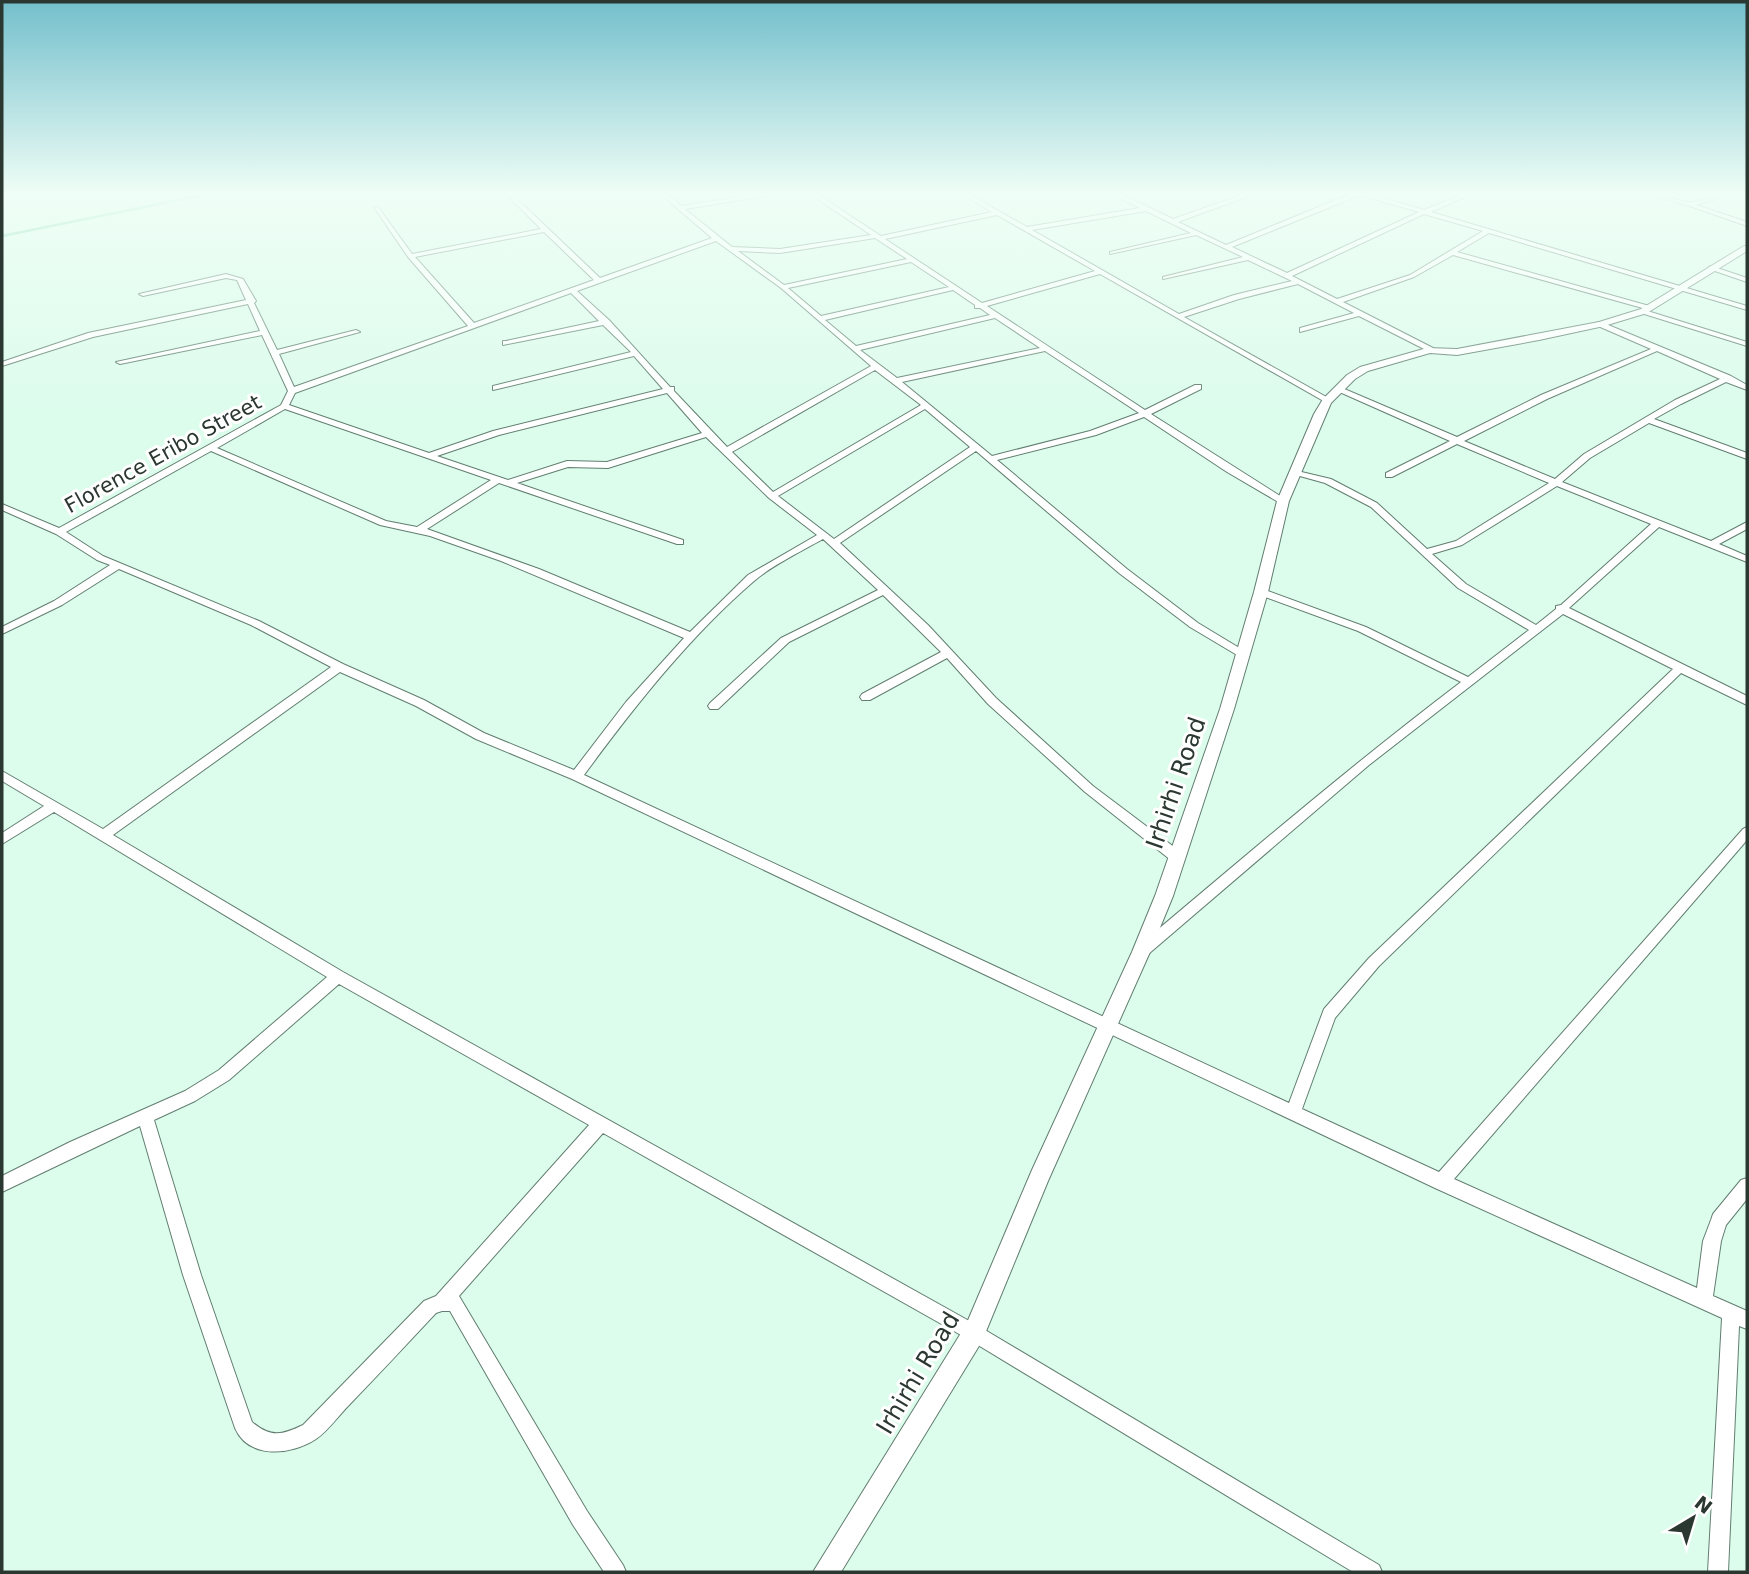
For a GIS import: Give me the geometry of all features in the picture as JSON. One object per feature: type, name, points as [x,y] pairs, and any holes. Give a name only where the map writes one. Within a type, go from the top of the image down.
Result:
[{"type":"street","points":[[418,265],[472,326]]},
{"type":"street","points":[[582,265],[600,282]]},
{"type":"street","points":[[645,265],[292,391],[284,405],[680,542]]},
{"type":"street","points":[[754,265],[926,405],[1123,571],[1194,625],[1242,654]]},
{"type":"street","points":[[783,287],[886,265]]},
{"type":"street","points":[[920,265],[1230,470],[1283,500]]},
{"type":"street","points":[[1089,265],[1179,316],[1333,395],[1458,441],[1747,559]]},
{"type":"street","points":[[1165,278],[1217,265]]},
{"type":"street","points":[[1264,265],[1430,350]]},
{"type":"street","points":[[1287,276],[1309,265]]},
{"type":"street","points":[[1336,302],[1412,276],[1429,265]]},
{"type":"street","points":[[1497,265],[1647,309],[1747,344]]},
{"type":"street","points":[[1607,265],[1747,308]]},
{"type":"street","name":"Irhirhi Road","points":[[834,1569],[974,1333],[995,1278],[1141,952],[1177,857],[1227,709],[1261,592],[1283,500],[1293,472],[1333,395],[1350,377],[1364,369],[1430,350],[1457,352],[1601,324],[1647,309],[1716,265]]},
{"type":"street","points":[[1711,268],[1747,280]]},
{"type":"street","points":[[978,306],[1100,272]]},
{"type":"street","points":[[143,294],[234,276],[240,279],[292,391]]},
{"type":"street","points":[[1179,316],[1237,297],[1298,282]]},
{"type":"street","points":[[819,319],[953,288]]},
{"type":"street","points":[[574,292],[671,389],[708,434],[772,496],[834,542],[948,653],[992,701],[1089,789],[1177,857]]},
{"type":"street","points":[[2,364],[91,335],[252,301]]},
{"type":"street","points":[[1303,330],[1359,314]]},
{"type":"street","points":[[854,349],[995,316]]},
{"type":"street","points":[[506,343],[606,322]]},
{"type":"street","points":[[1601,324],[1747,388]]},
{"type":"street","points":[[120,362],[264,332]]},
{"type":"street","points":[[274,353],[356,332]]},
{"type":"street","points":[[896,381],[1044,349]]},
{"type":"street","points":[[1389,475],[1544,397],[1656,349]]},
{"type":"street","points":[[496,388],[636,353]]},
{"type":"street","points":[[727,450],[876,366]]},
{"type":"street","points":[[1427,552],[1459,543],[1556,482],[1587,456],[1678,402],[1728,378]]},
{"type":"street","points":[[990,459],[1093,433],[1144,414],[1198,387]]},
{"type":"street","points":[[428,456],[496,433],[671,389]]},
{"type":"street","name":"Florence Eribo Street","points":[[59,532],[284,405]]},
{"type":"street","points":[[772,496],[926,405]]},
{"type":"street","points":[[1648,420],[1747,456]]},
{"type":"street","points":[[418,531],[503,482],[567,464],[608,466],[708,434]]},
{"type":"street","points":[[834,542],[976,447]]},
{"type":"street","points":[[210,448],[383,523],[438,535],[573,585],[691,637]]},
{"type":"street","points":[[1293,472],[1328,481],[1374,505],[1462,586],[1535,629]]},
{"type":"street","points":[[3,509],[59,532],[100,558],[255,623],[339,667],[420,703],[480,736],[576,776],[1441,1182],[1739,1316],[1718,1572]]},
{"type":"street","points":[[1141,952],[1360,766],[1636,546],[1658,523]]},
{"type":"street","points":[[1712,545],[1747,525]]},
{"type":"street","points":[[576,776],[630,705],[691,637],[752,577],[823,535]]},
{"type":"street","points":[[2,631],[58,603],[118,565]]},
{"type":"street","points":[[715,706],[785,640],[885,590]]},
{"type":"street","points":[[1261,592],[1362,629],[1468,681]]},
{"type":"street","points":[[1560,608],[1747,701]]},
{"type":"street","points":[[866,697],[948,653]]},
{"type":"street","points":[[102,836],[339,667]]},
{"type":"street","points":[[1293,1112],[1329,1014],[1374,961],[1680,668]]},
{"type":"street","points":[[2,775],[338,976],[974,1333],[1372,1572]]},
{"type":"street","points":[[2,839],[53,806]]},
{"type":"street","points":[[1441,1182],[1747,832]]},
{"type":"street","points":[[2,1184],[190,1096],[224,1075],[338,976]]},
{"type":"street","points":[[145,1116],[192,1275],[245,1428],[258,1440],[284,1445],[310,1432],[430,1307],[442,1302],[601,1124]]},
{"type":"street","points":[[1704,1300],[1712,1241],[1719,1220],[1747,1186]]},
{"type":"street","points":[[442,1302],[455,1303],[580,1518],[616,1572]]}]
